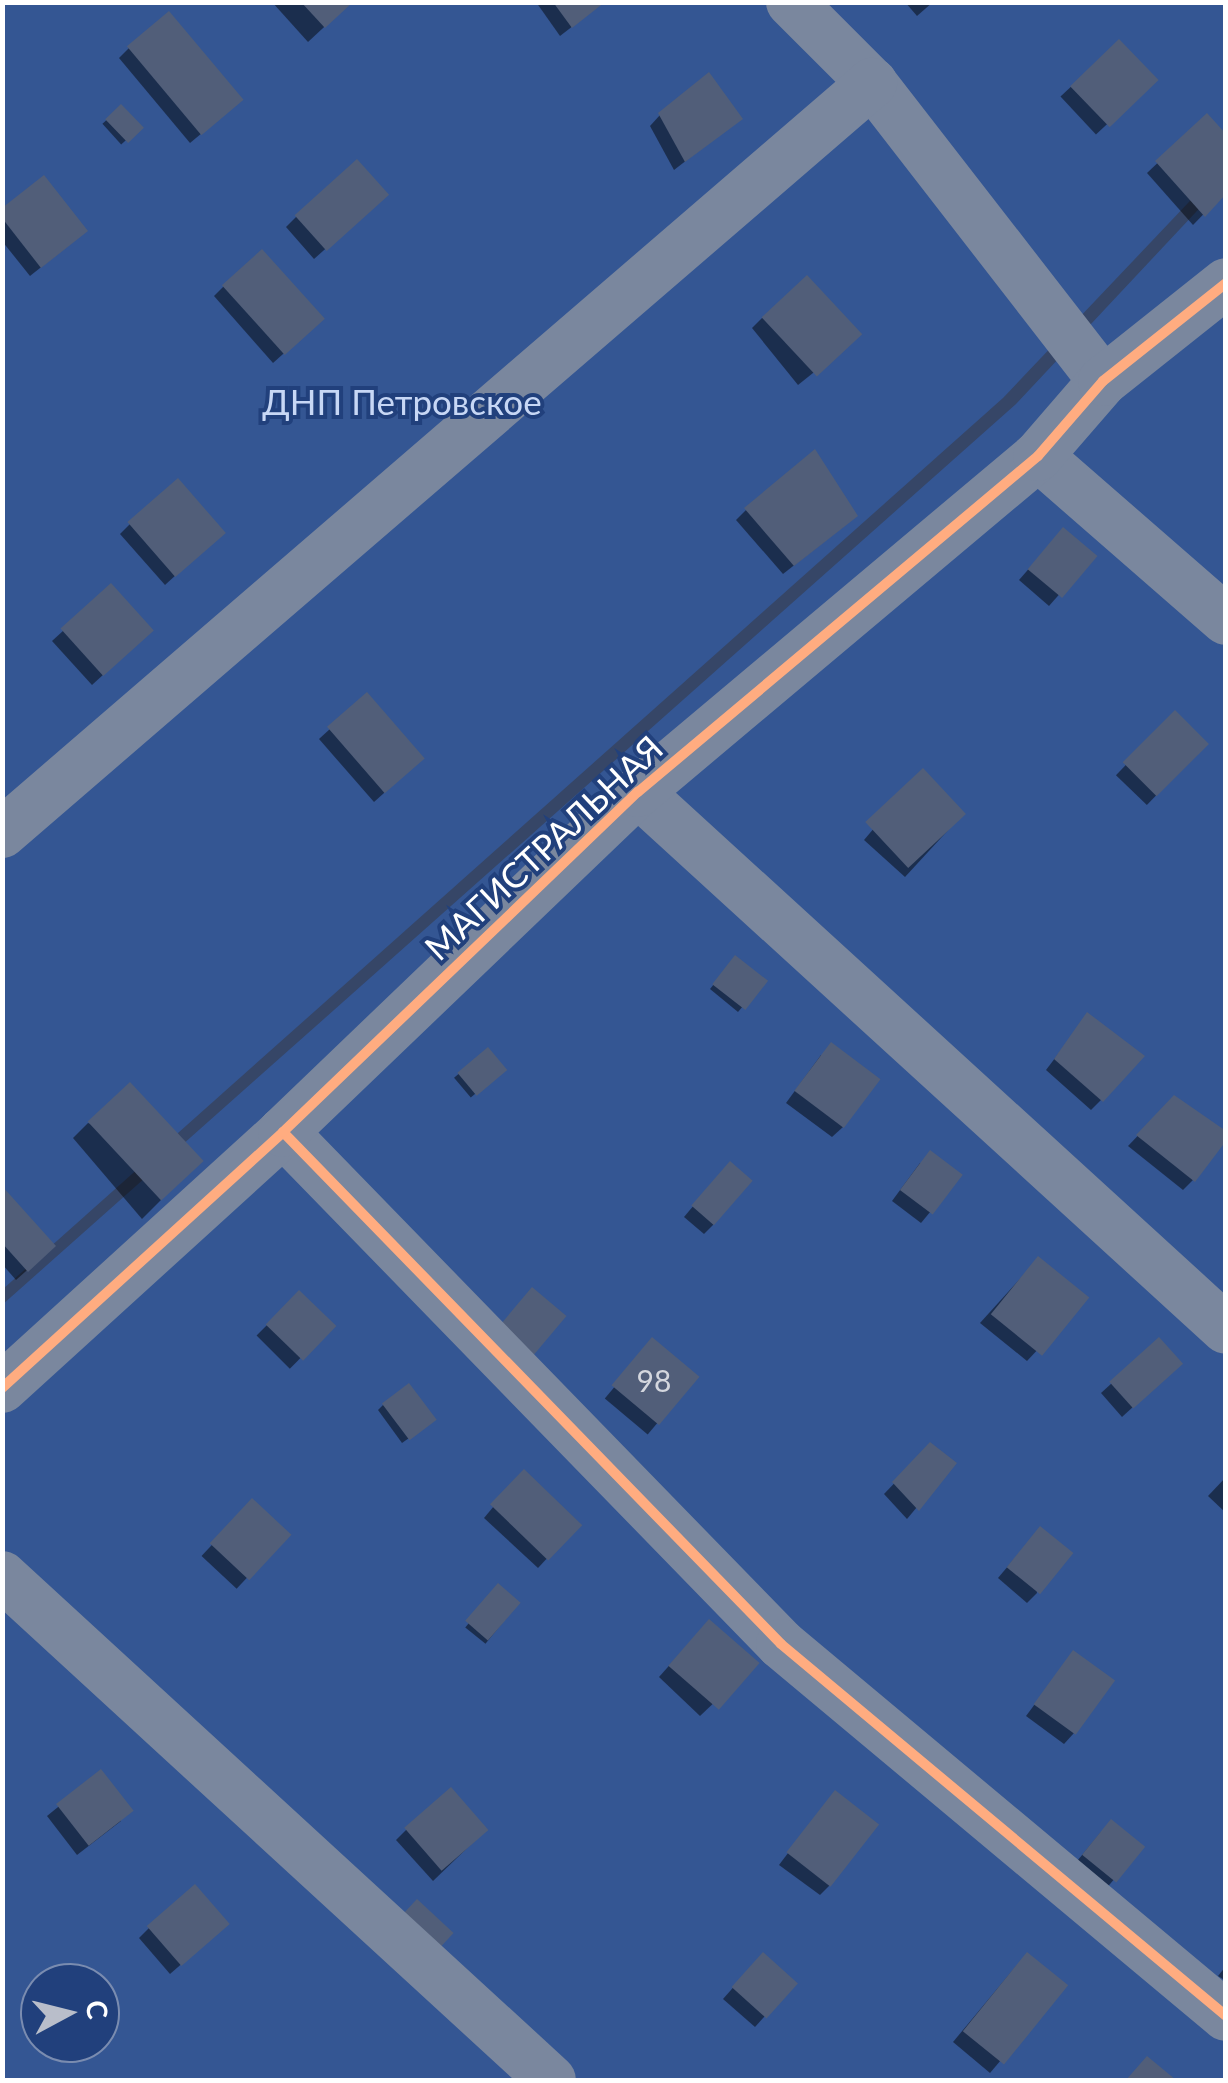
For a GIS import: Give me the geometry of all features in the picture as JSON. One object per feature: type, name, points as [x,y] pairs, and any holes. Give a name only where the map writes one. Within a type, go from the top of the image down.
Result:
[{"type":"street","points":[[792,2],[872,83],[1103,381]]},
{"type":"street","points":[[2,833],[872,83]]},
{"type":"street","name":"МАГИСТРАЛЬНАЯ","points":[[2,1388],[282,1132],[638,792],[1038,456],[1103,381],[1226,283]]},
{"type":"street","points":[[1038,456],[1226,620]]},
{"type":"street","points":[[638,792],[1226,1329]]},
{"type":"street","points":[[282,1132],[781,1644],[1226,2016]]},
{"type":"street","points":[[2,1576],[551,2080]]},
{"type":"green space","name":"ДНП Петровское","points":[[3,3],[1225,3],[1225,164],[1003,398],[3,1289]]},
{"type":"green space","points":[[1225,181],[1225,2080],[3,2080],[2,1305],[1016,404]]},
{"type":"building","points":[[301,2],[353,2],[325,28]]},
{"type":"building","points":[[553,2],[605,2],[572,28]]},
{"type":"building","points":[[169,11],[244,100],[201,135],[127,46]]},
{"type":"building","points":[[1119,39],[1159,80],[1110,127],[1070,86]]},
{"type":"building","points":[[709,72],[743,119],[685,162],[658,113]]},
{"type":"building","points":[[121,104],[144,128],[128,143],[105,119]]},
{"type":"building","points":[[1207,113],[1226,134],[1226,194],[1205,217],[1155,161]]},
{"type":"building","points":[[357,159],[389,195],[327,251],[295,215]]},
{"type":"building","points":[[44,175],[88,231],[41,268],[2,218],[2,208]]},
{"type":"building","points":[[262,249],[325,319],[285,355],[222,285]]},
{"type":"building","points":[[807,275],[862,334],[817,377],[762,317]]},
{"type":"building","points":[[815,449],[858,516],[794,566],[744,508]]},
{"type":"building","points":[[178,478],[226,533],[175,577],[127,522]]},
{"type":"building","points":[[1063,527],[1097,556],[1062,598],[1028,569]]},
{"type":"building","points":[[111,583],[154,631],[103,676],[60,629]]},
{"type":"building","points":[[367,692],[425,758],[385,793],[327,727]]},
{"type":"building","points":[[1175,710],[1209,744],[1157,796],[1123,762]]},
{"type":"building","points":[[923,768],[966,814],[908,868],[865,822]]},
{"type":"building","points":[[735,955],[768,981],[745,1010],[712,984]]},
{"type":"building","points":[[1087,1012],[1145,1056],[1103,1102],[1054,1059]]},
{"type":"building","points":[[831,1042],[881,1079],[844,1128],[794,1091]]},
{"type":"building","points":[[488,1047],[507,1070],[477,1096],[457,1073]]},
{"type":"building","points":[[130,1082],[204,1161],[161,1201],[88,1122]]},
{"type":"building","points":[[1174,1095],[1226,1131],[1226,1141],[1195,1182],[1136,1135]]},
{"type":"building","points":[[930,1150],[963,1175],[933,1215],[900,1190]]},
{"type":"building","points":[[730,1161],[753,1181],[714,1225],[691,1206]]},
{"type":"building","points":[[2,1186],[56,1246],[28,1272],[2,1243]]},
{"type":"building","points":[[1038,1256],[1089,1298],[1042,1356],[991,1314]]},
{"type":"building","points":[[532,1287],[566,1316],[531,1358],[497,1329]]},
{"type":"building","points":[[299,1290],[336,1326],[303,1361],[266,1325]]},
{"type":"building","points":[[652,1337],[699,1377],[659,1425],[612,1385]]},
{"type":"building","points":[[1159,1337],[1183,1364],[1133,1409],[1109,1382]]},
{"type":"building","points":[[409,1383],[437,1420],[410,1440],[382,1403]]},
{"type":"building","points":[[930,1442],[957,1463],[919,1511],[892,1482]]},
{"type":"building","points":[[524,1469],[582,1525],[548,1561],[490,1504]]},
{"type":"building","points":[[252,1498],[291,1535],[249,1580],[210,1543]]},
{"type":"building","points":[[1040,1526],[1073,1553],[1040,1594],[1007,1567]]},
{"type":"building","points":[[498,1583],[521,1603],[488,1640],[465,1621]]},
{"type":"building","points":[[709,1619],[760,1663],[719,1710],[668,1666]]},
{"type":"building","points":[[1073,1650],[1115,1681],[1076,1735],[1034,1704]]},
{"type":"building","points":[[101,1769],[134,1811],[89,1846],[56,1804]]},
{"type":"building","points":[[451,1787],[488,1830],[442,1871],[404,1828]]},
{"type":"building","points":[[835,1790],[879,1824],[830,1887],[786,1852]]},
{"type":"building","points":[[1111,1819],[1145,1847],[1116,1882],[1082,1855]]},
{"type":"building","points":[[195,1884],[230,1924],[181,1966],[147,1926]]},
{"type":"building","points":[[417,1899],[454,1933],[425,1964],[388,1930]]},
{"type":"building","points":[[763,1952],[798,1983],[766,2018],[732,1987]]},
{"type":"building","points":[[1027,1952],[1068,1985],[1004,2065],[963,2031]]},
{"type":"building","points":[[1147,2056],[1176,2080],[1126,2080]]},
{"type":"cycle path","points":[[2,1388],[283,1132],[638,792],[1038,456],[1103,381],[1226,283]]},
{"type":"cycle path","points":[[283,1132],[781,1644],[1226,2016]]}]
